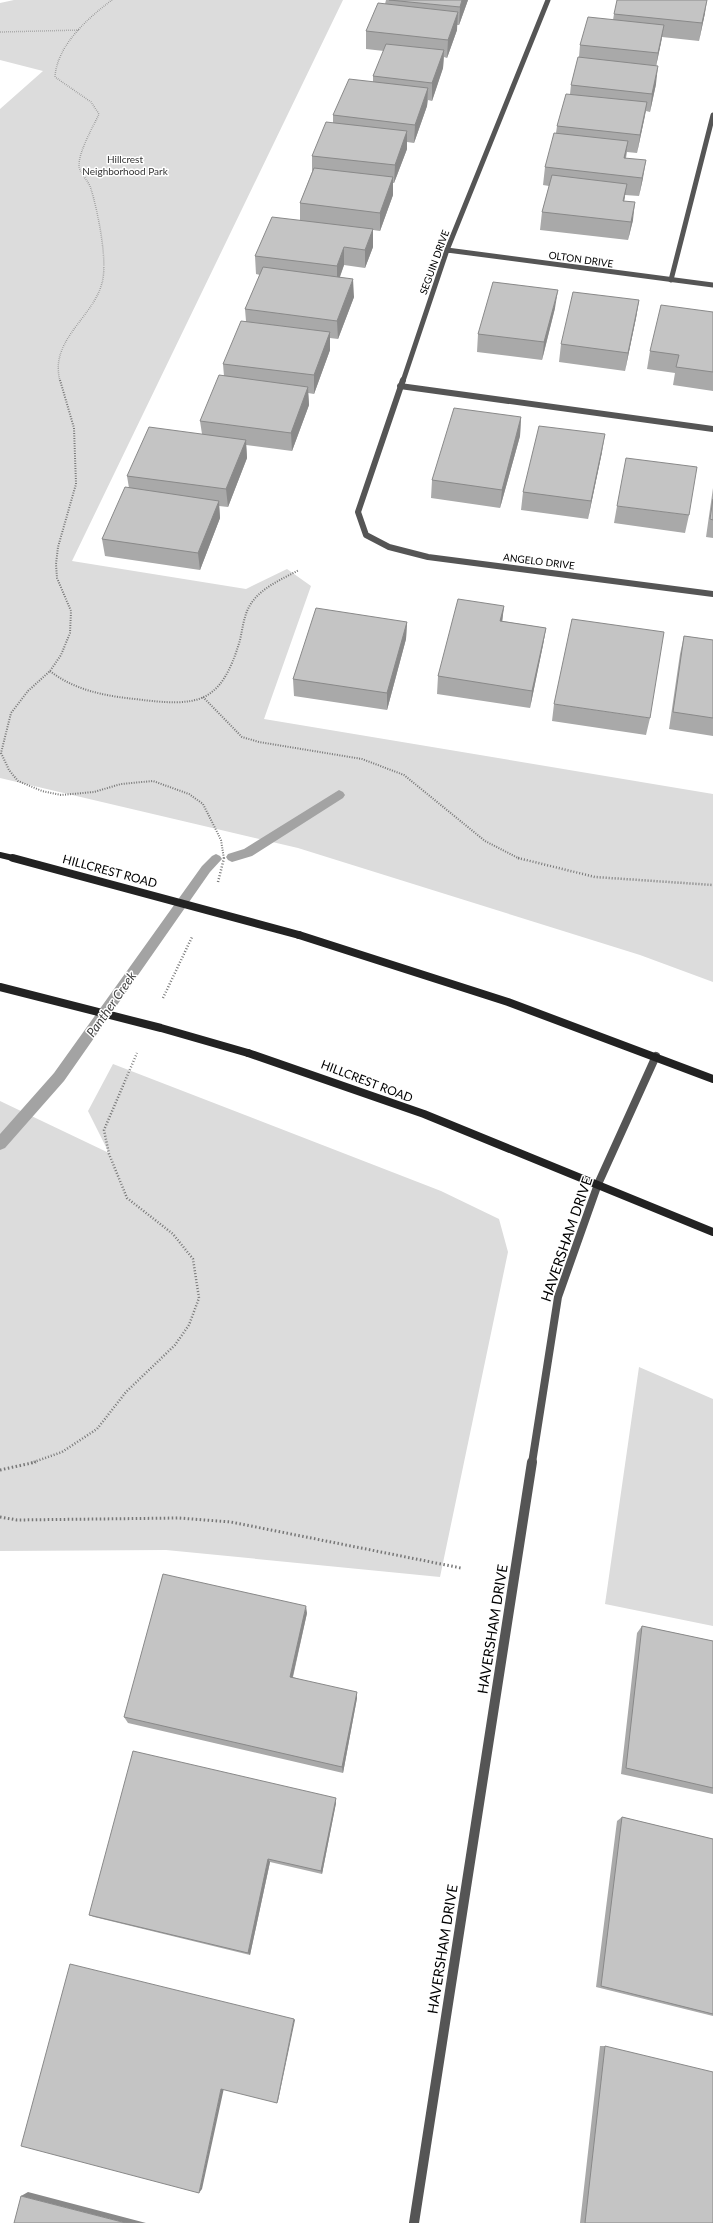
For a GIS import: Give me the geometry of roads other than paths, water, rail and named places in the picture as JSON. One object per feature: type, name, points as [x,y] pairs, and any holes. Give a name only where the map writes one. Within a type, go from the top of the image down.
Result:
[{"type":"main road","name":"HILLCREST ROAD","points":[[0,855],[299,935],[411,968],[656,1056],[713,1079]]},
{"type":"main road","name":"HILLCREST ROAD","points":[[0,987],[161,1028],[327,1077],[598,1184],[713,1232]]},
{"type":"street","name":"SEGUIN DRIVE","points":[[366,535],[358,512],[400,386],[447,250],[548,0]]},
{"type":"street","points":[[671,280],[713,115]]},
{"type":"street","name":"OLTON DRIVE","points":[[447,250],[713,285]]},
{"type":"street","points":[[400,386],[713,429]]},
{"type":"street","name":"ANGELO DRIVE","points":[[366,535],[389,547],[428,557],[713,594]]},
{"type":"street","name":"HAVERSHAM DRIVE","points":[[414,2223],[558,1297],[598,1184],[656,1056]]},
{"type":"waterway","name":"Panther Creek","points":[[232,857],[248,853],[339,795]]},
{"type":"waterway","name":"Panther Creek","points":[[0,1144],[59,1077],[206,869],[216,859]]},
{"type":"park label","name":"Hillcrest Neighborhood Park","points":[[125,164]]}]
